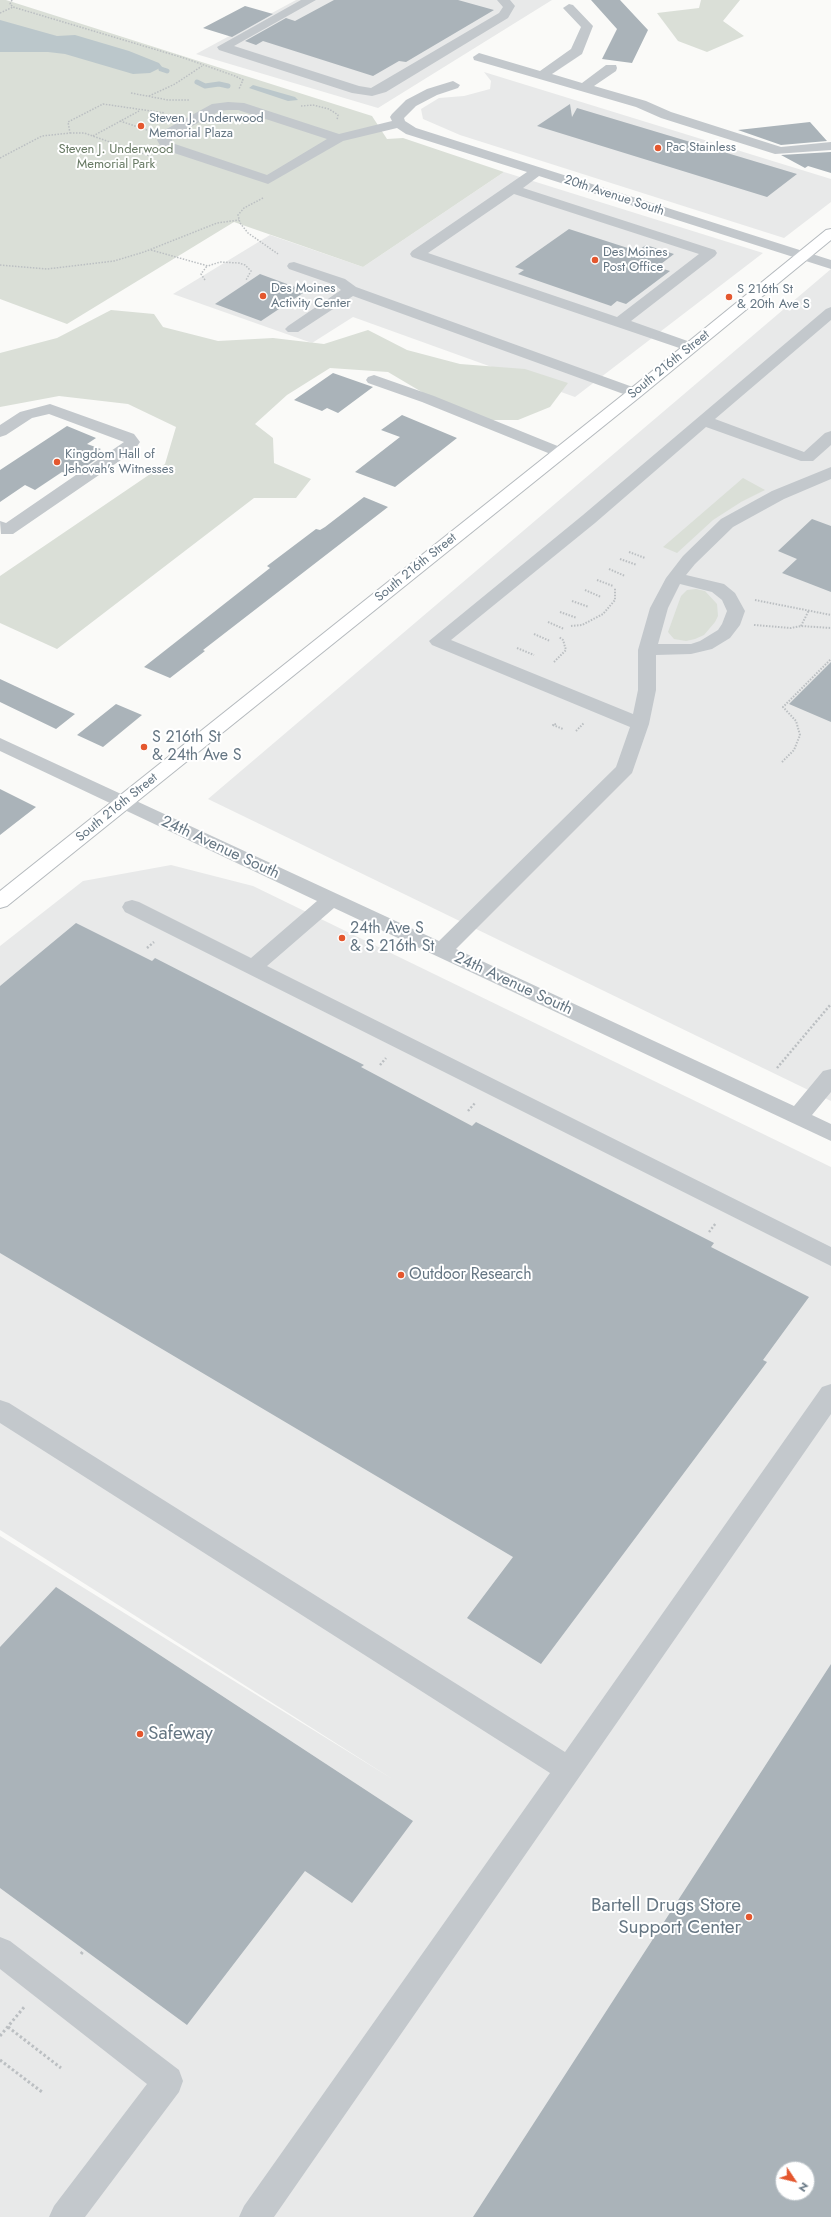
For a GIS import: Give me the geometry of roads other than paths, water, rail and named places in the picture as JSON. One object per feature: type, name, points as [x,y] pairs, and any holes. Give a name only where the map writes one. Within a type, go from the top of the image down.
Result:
[{"type":"main road","name":"South 216th Street","points":[[0,901],[125,803],[691,348],[831,233]]},
{"type":"street","points":[[310,0],[223,47],[363,91],[381,89],[504,15],[509,6],[503,0]]},
{"type":"street","points":[[542,75],[577,50],[587,26],[568,8]]},
{"type":"street","points":[[479,57],[641,104],[666,115],[780,151],[831,146]]},
{"type":"street","points":[[585,87],[611,68]]},
{"type":"street","points":[[338,138],[239,106],[217,107],[166,135],[164,140],[167,146],[268,180],[338,138],[399,123],[398,117],[411,103],[432,92],[453,85],[434,76],[414,70]]},
{"type":"street","name":"20th Avenue South","points":[[399,123],[411,131],[831,264]]},
{"type":"street","points":[[538,171],[417,254],[691,348]]},
{"type":"street","points":[[512,189],[710,253],[619,323]]},
{"type":"street","points":[[692,247],[717,228]]},
{"type":"street","points":[[294,266],[340,282],[351,290],[635,393]]},
{"type":"street","points":[[294,329],[351,290]]},
{"type":"street","points":[[640,724],[438,641],[589,519],[831,312]]},
{"type":"street","points":[[374,380],[428,399],[560,452]]},
{"type":"street","points":[[0,432],[26,414],[50,409],[128,437],[132,442],[128,448],[2,530]]},
{"type":"street","points":[[704,421],[807,458],[831,436]]},
{"type":"street","points":[[441,951],[625,769],[640,724],[647,690],[647,650],[659,608],[675,578],[689,560],[727,523],[778,495],[812,482],[831,472]]},
{"type":"street","points":[[647,650],[691,649],[706,645],[724,634],[731,625],[736,612],[729,597],[718,588],[703,582],[675,578]]},
{"type":"street","name":"24th Avenue South","points":[[0,744],[831,1133]]},
{"type":"street","points":[[253,967],[331,900]]},
{"type":"street","points":[[132,907],[831,1257]]},
{"type":"street","points":[[798,1117],[831,1077]]},
{"type":"street","points":[[254,2217],[831,1394]]},
{"type":"street","points":[[0,1410],[568,1769]]},
{"type":"street","points":[[0,1951],[168,2081],[65,2217]]},
{"type":"waterway","points":[[161,69],[167,71]]},
{"type":"waterway","points":[[197,82],[205,86],[219,84],[228,86]]},
{"type":"place","name":"Steven J. Underwood Memorial Plaza","points":[[141,126]]},
{"type":"place","name":"Pac Stainless","points":[[658,148]]},
{"type":"place","name":"Des Moines Post Office","points":[[595,260]]},
{"type":"place","name":"Des Moines Activity Center","points":[[263,296]]},
{"type":"place","name":"S 216th St & 20th Ave S","points":[[729,297]]},
{"type":"place","name":"Kingdom Hall of Jehovah's Witnesses","points":[[57,462]]},
{"type":"place","name":"S 216th St & 24th Ave S","points":[[144,747]]},
{"type":"place","name":"24th Ave S & S 216th St","points":[[342,938]]},
{"type":"place","name":"Outdoor Research","points":[[401,1275]]},
{"type":"place","name":"Safeway","points":[[140,1734]]},
{"type":"place","name":"Bartell Drugs Store Support Center","points":[[749,1917]]},
{"type":"park label","name":"Steven J. Underwood Memorial Park","points":[[116,158]]}]
